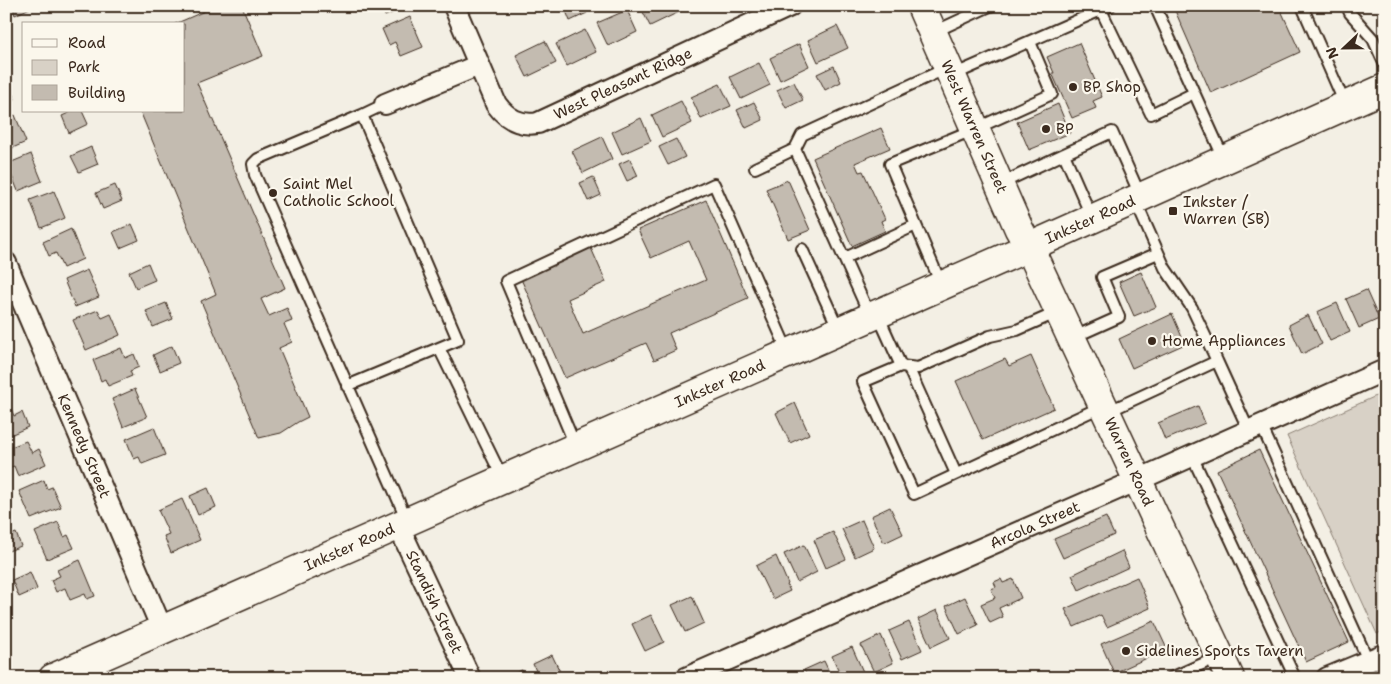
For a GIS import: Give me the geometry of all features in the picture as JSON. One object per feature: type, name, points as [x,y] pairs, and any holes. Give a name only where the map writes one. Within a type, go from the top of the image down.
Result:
[{"type":"main road","name":"West Warren Street","points":[[922,6],[999,184],[1029,247]]},
{"type":"main road","name":"Inkster Road","points":[[53,678],[1385,88]]},
{"type":"main road","name":"Warren Road","points":[[1029,247],[1225,667]]},
{"type":"street","name":"West Pleasant Ridge","points":[[454,6],[496,104],[511,120],[530,124],[538,123],[790,6]]},
{"type":"street","points":[[385,104],[479,65]]},
{"type":"street","name":"Kennedy Street","points":[[6,262],[162,629]]},
{"type":"street","name":"Arcola Street","points":[[686,678],[1385,370]]},
{"type":"street","name":"Standish Street","points":[[403,523],[470,678]]},
{"type":"street","points":[[1337,676],[1376,657]]},
{"type":"lane","points":[[933,32],[990,6]]},
{"type":"lane","points":[[1155,6],[1225,160]]},
{"type":"lane","points":[[1302,6],[1346,105]]},
{"type":"lane","points":[[1347,6],[1350,13],[1373,39],[1385,65]]},
{"type":"lane","points":[[755,168],[796,149],[802,134],[950,72],[1030,42],[1106,8],[1151,114],[1194,93]]},
{"type":"lane","points":[[941,286],[890,164],[975,129],[1052,94],[1030,42]]},
{"type":"lane","points":[[385,104],[258,159],[253,164],[255,175],[347,386],[403,523]]},
{"type":"lane","points":[[347,386],[458,340],[362,115]]},
{"type":"lane","points":[[999,184],[1112,132],[1165,268],[1192,308],[1217,361],[1255,428],[1376,657]]},
{"type":"lane","points":[[796,149],[845,258],[874,315],[904,367],[956,474]]},
{"type":"lane","points":[[1064,154],[1092,218]]},
{"type":"lane","points":[[575,447],[506,281],[714,184],[789,353]]},
{"type":"lane","points":[[845,258],[916,225]]},
{"type":"lane","points":[[802,249],[839,331]]},
{"type":"lane","points":[[1072,339],[1119,317],[1102,277],[1158,253]]},
{"type":"lane","points":[[1059,311],[1017,330],[990,336],[918,368],[904,367],[863,382],[914,494],[1217,361]]},
{"type":"lane","points":[[439,348],[503,479]]},
{"type":"lane","points":[[1192,456],[1294,678]]},
{"type":"lane","points":[[1171,678],[1225,667]]},
{"type":"green space","points":[[1385,392],[1385,630],[1377,634],[1287,436]]},
{"type":"building","points":[[11,6],[32,6],[32,7],[15,15]]},
{"type":"building","points":[[216,6],[242,6],[263,56],[197,83],[285,288],[261,299],[269,316],[287,308],[292,321],[284,324],[292,342],[279,348],[308,417],[281,433],[259,438],[201,301],[216,294],[140,112],[185,112],[185,22],[180,22]]},
{"type":"building","points":[[381,6],[406,6],[407,7],[385,16]]},
{"type":"building","points":[[564,6],[584,6],[587,13],[570,21]]},
{"type":"building","points":[[640,6],[676,6],[679,12],[650,26]]},
{"type":"building","points":[[1173,6],[1279,6],[1300,52],[1211,93]]},
{"type":"building","points":[[627,10],[637,32],[608,46],[597,23]]},
{"type":"building","points":[[410,17],[423,47],[401,56],[395,42],[389,45],[382,29]]},
{"type":"building","points":[[837,26],[848,48],[818,62],[808,40]]},
{"type":"building","points":[[585,30],[596,52],[567,66],[556,44]]},
{"type":"building","points":[[545,41],[556,63],[527,77],[516,55]]},
{"type":"building","points":[[1079,43],[1102,97],[1093,101],[1096,108],[1072,118],[1047,57]]},
{"type":"building","points":[[799,44],[809,66],[780,80],[770,58]]},
{"type":"building","points":[[759,63],[770,85],[741,99],[730,77]]},
{"type":"building","points":[[834,66],[841,82],[825,90],[817,74]]},
{"type":"building","points":[[6,80],[15,99],[6,103]]},
{"type":"building","points":[[794,82],[803,100],[786,108],[777,90]]},
{"type":"building","points":[[720,84],[731,106],[701,119],[691,97]]},
{"type":"building","points":[[681,101],[692,123],[662,137],[652,115]]},
{"type":"building","points":[[754,102],[763,120],[746,128],[737,110]]},
{"type":"building","points":[[1058,104],[1070,133],[1029,150],[1017,122]]},
{"type":"building","points":[[71,112],[82,112],[88,124],[69,133],[62,116]]},
{"type":"building","points":[[15,115],[26,142],[6,151],[6,118]]},
{"type":"building","points":[[641,118],[651,141],[622,154],[612,132]]},
{"type":"building","points":[[881,128],[890,148],[855,163],[859,172],[863,171],[885,219],[881,221],[885,231],[852,246],[813,158]]},
{"type":"building","points":[[602,137],[612,159],[583,173],[572,151]]},
{"type":"building","points":[[676,139],[685,157],[668,165],[659,147]]},
{"type":"building","points":[[91,147],[98,164],[79,172],[71,156]]},
{"type":"building","points":[[31,154],[42,181],[18,191],[7,164]]},
{"type":"building","points":[[630,159],[638,176],[627,181],[619,164]]},
{"type":"building","points":[[593,177],[601,195],[588,201],[580,183]]},
{"type":"building","points":[[788,180],[810,230],[788,239],[766,189]]},
{"type":"building","points":[[115,185],[122,201],[103,209],[96,193]]},
{"type":"building","points":[[54,191],[65,218],[41,228],[30,200]]},
{"type":"building","points":[[706,200],[748,298],[669,333],[676,350],[654,360],[646,343],[565,378],[521,279],[591,248],[606,282],[568,299],[583,334],[706,280],[689,241],[651,258],[638,230]]},
{"type":"building","points":[[132,224],[139,240],[120,248],[113,232]]},
{"type":"building","points":[[71,229],[83,259],[63,268],[56,253],[49,256],[43,242]]},
{"type":"building","points":[[148,263],[155,280],[136,288],[129,272]]},
{"type":"building","points":[[87,270],[99,297],[75,307],[64,280]]},
{"type":"building","points":[[1141,272],[1156,307],[1134,316],[1119,282]]},
{"type":"building","points":[[1366,290],[1379,319],[1359,328],[1346,299]]},
{"type":"building","points":[[1385,294],[1385,309],[1379,297]]},
{"type":"building","points":[[166,303],[173,319],[153,327],[146,311]]},
{"type":"building","points":[[1337,303],[1350,332],[1330,341],[1317,312]]},
{"type":"building","points":[[98,310],[102,318],[111,314],[120,335],[86,350],[73,320]]},
{"type":"building","name":"Home Appliances","points":[[1172,314],[1185,344],[1132,368],[1119,339]]},
{"type":"building","points":[[1308,315],[1322,344],[1302,354],[1289,325]]},
{"type":"building","points":[[172,346],[179,363],[160,371],[153,355]]},
{"type":"building","points":[[121,348],[125,358],[134,354],[139,367],[130,371],[132,376],[108,386],[105,379],[101,381],[93,360]]},
{"type":"building","points":[[1031,356],[1054,408],[983,440],[956,381],[1005,359],[1009,366]]},
{"type":"building","points":[[6,376],[11,387],[6,389]]},
{"type":"building","points":[[135,389],[147,417],[123,427],[112,399]]},
{"type":"building","points":[[8,401],[14,416],[22,412],[28,427],[6,437],[6,402]]},
{"type":"building","points":[[795,403],[809,434],[790,443],[776,413]]},
{"type":"building","points":[[1198,406],[1205,423],[1165,440],[1158,423]]},
{"type":"building","points":[[154,427],[165,455],[142,464],[139,457],[134,459],[126,439]]},
{"type":"building","points":[[26,441],[32,453],[39,449],[46,464],[18,476],[14,466],[6,469],[6,449]]},
{"type":"building","points":[[1259,450],[1349,642],[1306,662],[1217,470]]},
{"type":"building","points":[[44,480],[47,489],[52,487],[61,507],[31,519],[19,491]]},
{"type":"building","points":[[208,488],[216,507],[198,515],[190,496]]},
{"type":"building","points":[[182,499],[200,540],[171,553],[164,536],[169,534],[158,510]]},
{"type":"building","points":[[890,507],[903,534],[884,543],[871,516]]},
{"type":"building","points":[[1106,517],[1114,535],[1063,558],[1054,539]]},
{"type":"building","points":[[862,520],[874,548],[855,557],[842,529]]},
{"type":"building","points":[[58,522],[64,537],[68,535],[74,548],[47,559],[35,532]]},
{"type":"building","points":[[833,532],[846,559],[826,568],[814,540]]},
{"type":"building","points":[[16,533],[21,546],[6,552],[6,537]]},
{"type":"building","points":[[804,545],[817,572],[797,582],[784,554]]},
{"type":"building","points":[[1122,551],[1129,567],[1079,590],[1072,575]]},
{"type":"building","points":[[776,556],[790,591],[773,599],[756,566]]},
{"type":"building","points":[[80,560],[95,596],[87,599],[85,594],[70,600],[65,588],[56,592],[51,580],[60,576],[57,570]]},
{"type":"building","points":[[30,572],[37,589],[19,597],[12,580]]},
{"type":"building","points":[[1137,577],[1150,608],[1107,627],[1101,615],[1074,627],[1065,609]]},
{"type":"building","points":[[1001,579],[1003,583],[1013,579],[1021,598],[999,608],[1003,617],[990,623],[981,604],[995,598],[991,589],[996,587],[994,582]]},
{"type":"building","points":[[692,596],[704,623],[685,632],[672,605]]},
{"type":"building","points":[[965,597],[978,625],[959,634],[946,606]]},
{"type":"building","points":[[937,610],[950,638],[931,647],[918,619]]},
{"type":"building","points":[[651,615],[664,642],[645,651],[632,624]]},
{"type":"building","points":[[1154,621],[1167,649],[1114,673],[1101,644]]},
{"type":"building","points":[[909,622],[922,650],[902,659],[889,631]]},
{"type":"building","points":[[881,635],[893,663],[874,672],[861,645]]},
{"type":"building","points":[[852,647],[864,674],[857,678],[842,678],[832,656]]},
{"type":"building","points":[[552,655],[563,678],[539,678],[533,664]]},
{"type":"building","points":[[824,661],[832,678],[808,678],[804,670]]},
{"type":"building","points":[[522,670],[526,678],[505,678]]},
{"type":"building","points":[[795,672],[797,678],[782,678]]},
{"type":"place","name":"BP Shop","points":[[1073,87]]},
{"type":"place","name":"BP","points":[[1046,129]]},
{"type":"place","name":"Saint Mel Catholic School","points":[[273,193]]},
{"type":"place","name":"Inkster / Warren (SB)","points":[[1173,211]]},
{"type":"place","name":"Home Appliances","points":[[1152,341]]},
{"type":"place","name":"Sidelines Sports Tavern","points":[[1126,651]]}]
